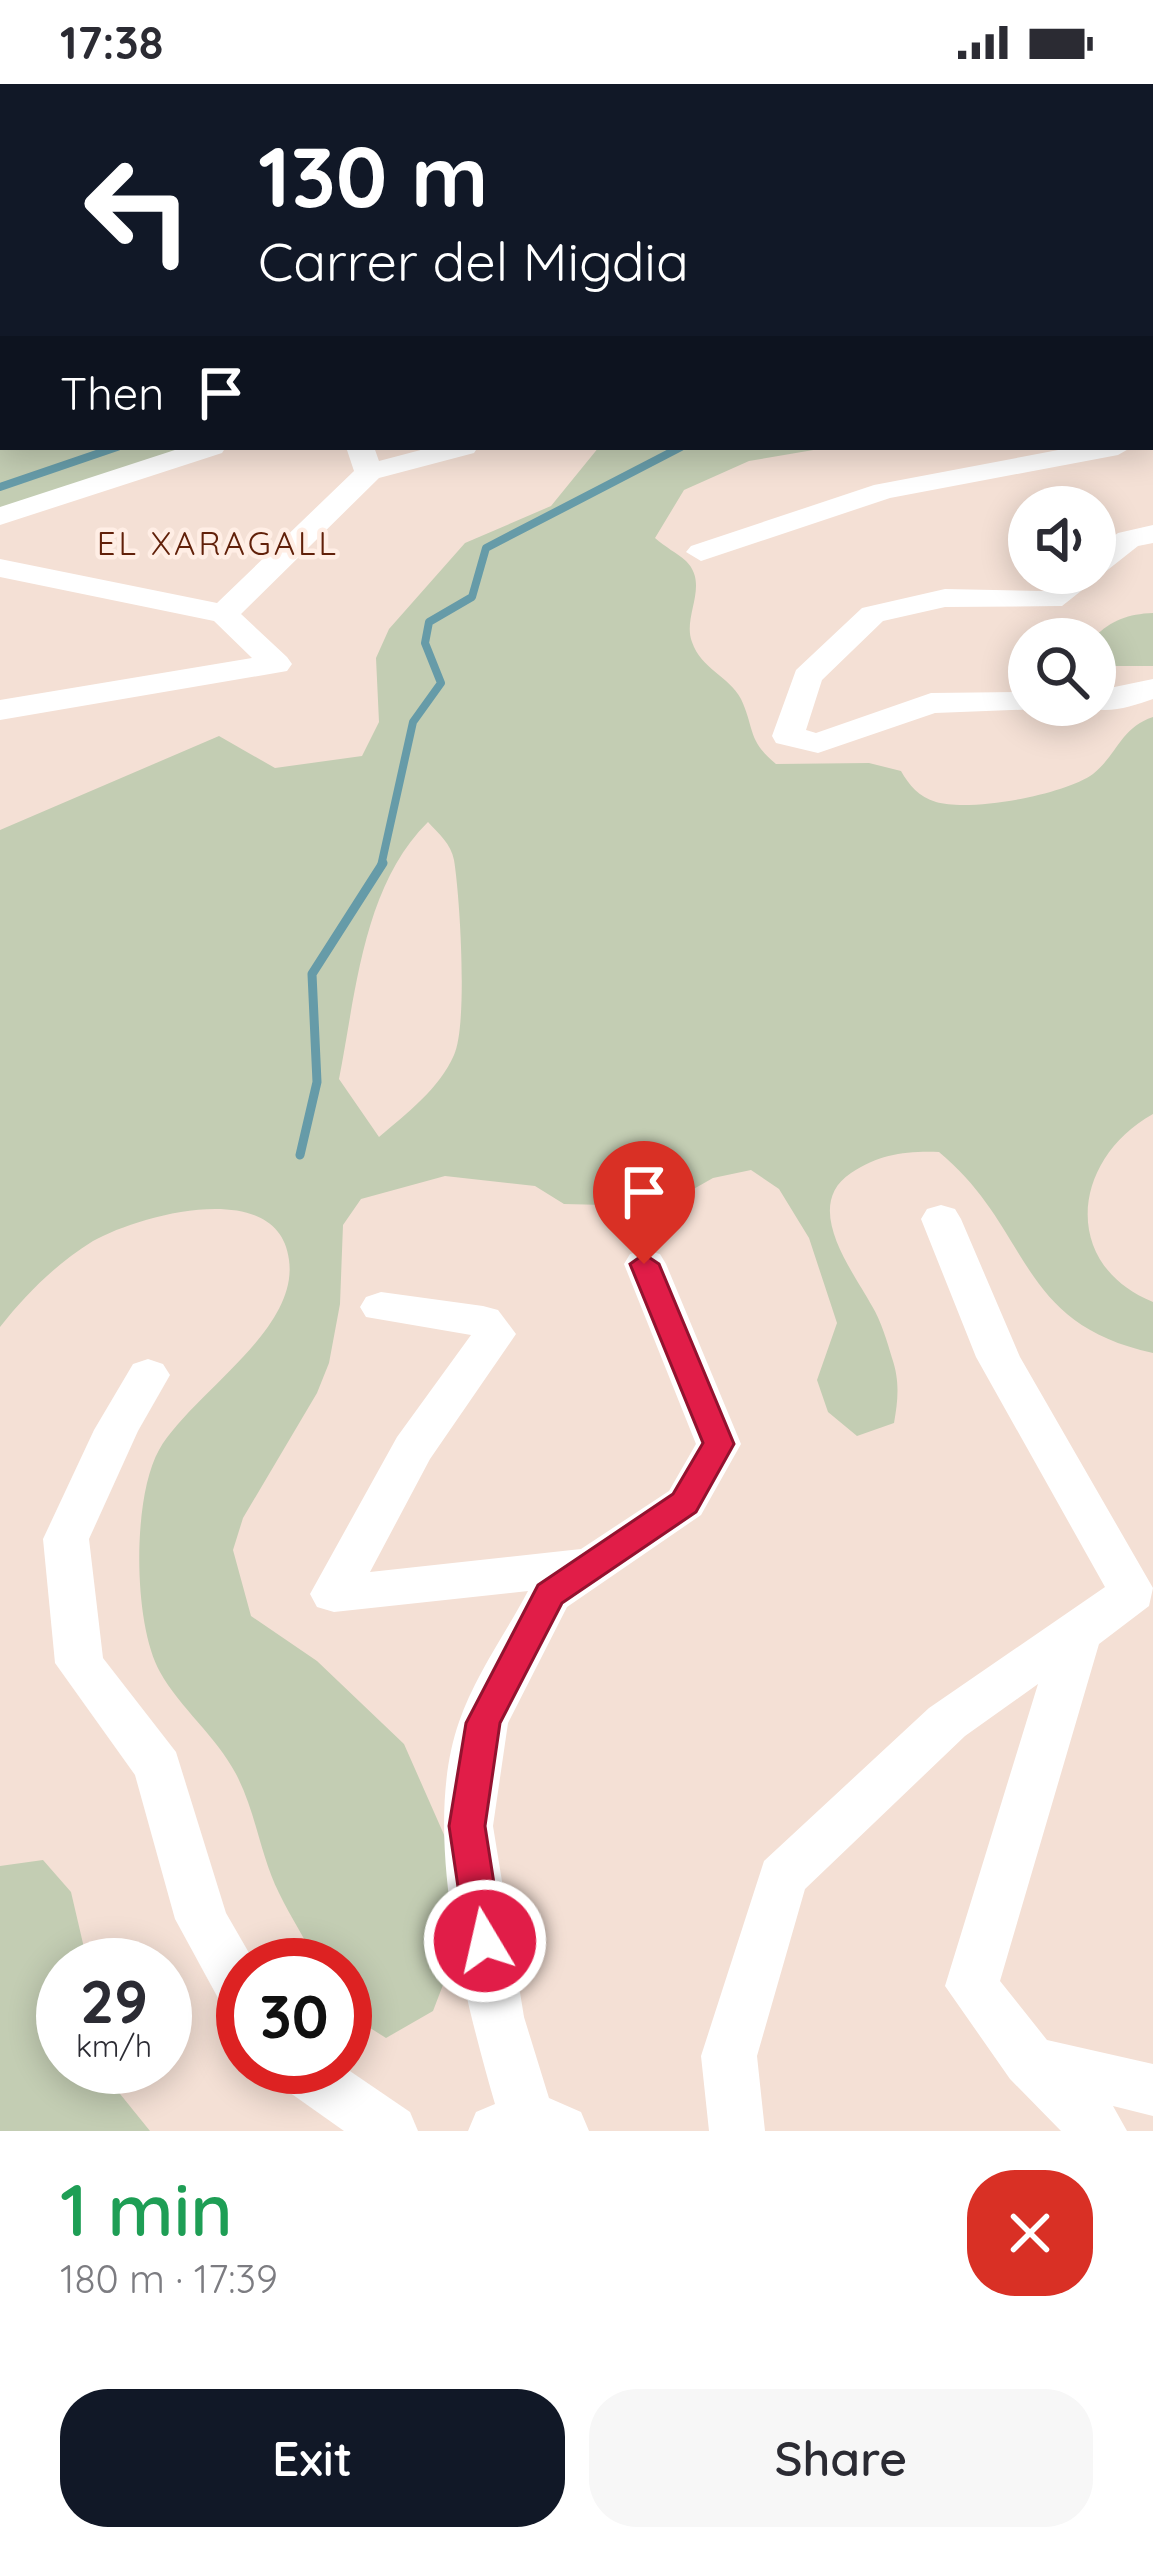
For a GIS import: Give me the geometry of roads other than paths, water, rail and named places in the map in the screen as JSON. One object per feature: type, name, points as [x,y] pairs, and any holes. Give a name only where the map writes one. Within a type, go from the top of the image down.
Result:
[{"type":"street","points":[[0,516],[203,450]]},
{"type":"street","points":[[224,614],[365,459],[439,450]]},
{"type":"street","points":[[701,551],[884,491],[1102,450]]},
{"type":"street","points":[[1116,549],[1128,539],[1153,534]]},
{"type":"street","points":[[0,568],[224,614],[276,664],[0,710]]},
{"type":"street","points":[[1008,702],[931,703],[818,742],[788,736],[807,677],[873,614],[945,598],[1051,600],[1059,594]]},
{"type":"street","points":[[1116,700],[1153,689]]},
{"type":"street","points":[[941,1220],[998,1357],[1142,1587]]},
{"type":"street","points":[[528,2127],[496,2017],[467,1826],[483,1723],[550,1594],[685,1503],[718,1444],[644,1264]]},
{"type":"street","points":[[381,1307],[483,1321],[495,1334],[413,1449],[334,1594],[592,1566]]},
{"type":"street","points":[[148,1375],[116,1430],[66,1539],[79,1663],[158,1768],[201,1919],[216,1945]]},
{"type":"street","points":[[1099,2131],[1030,2060],[972,1986],[1078,1633],[1142,1587]]},
{"type":"street","points":[[736,2131],[729,2056],[782,1877],[947,1722],[1142,1587]]},
{"type":"street","points":[[1030,2060],[1153,2090]]},
{"type":"street","points":[[337,2094],[389,2131]]},
{"type":"waterway","points":[[0,487],[108,450]]},
{"type":"waterway","points":[[381,866],[413,722],[441,683],[425,643],[429,622],[472,597],[486,548],[675,450]]},
{"type":"waterway","points":[[300,1155],[317,1082],[312,974],[383,863]]},
{"type":"district","name":"EL XARAGALL","points":[[218,543]]}]
